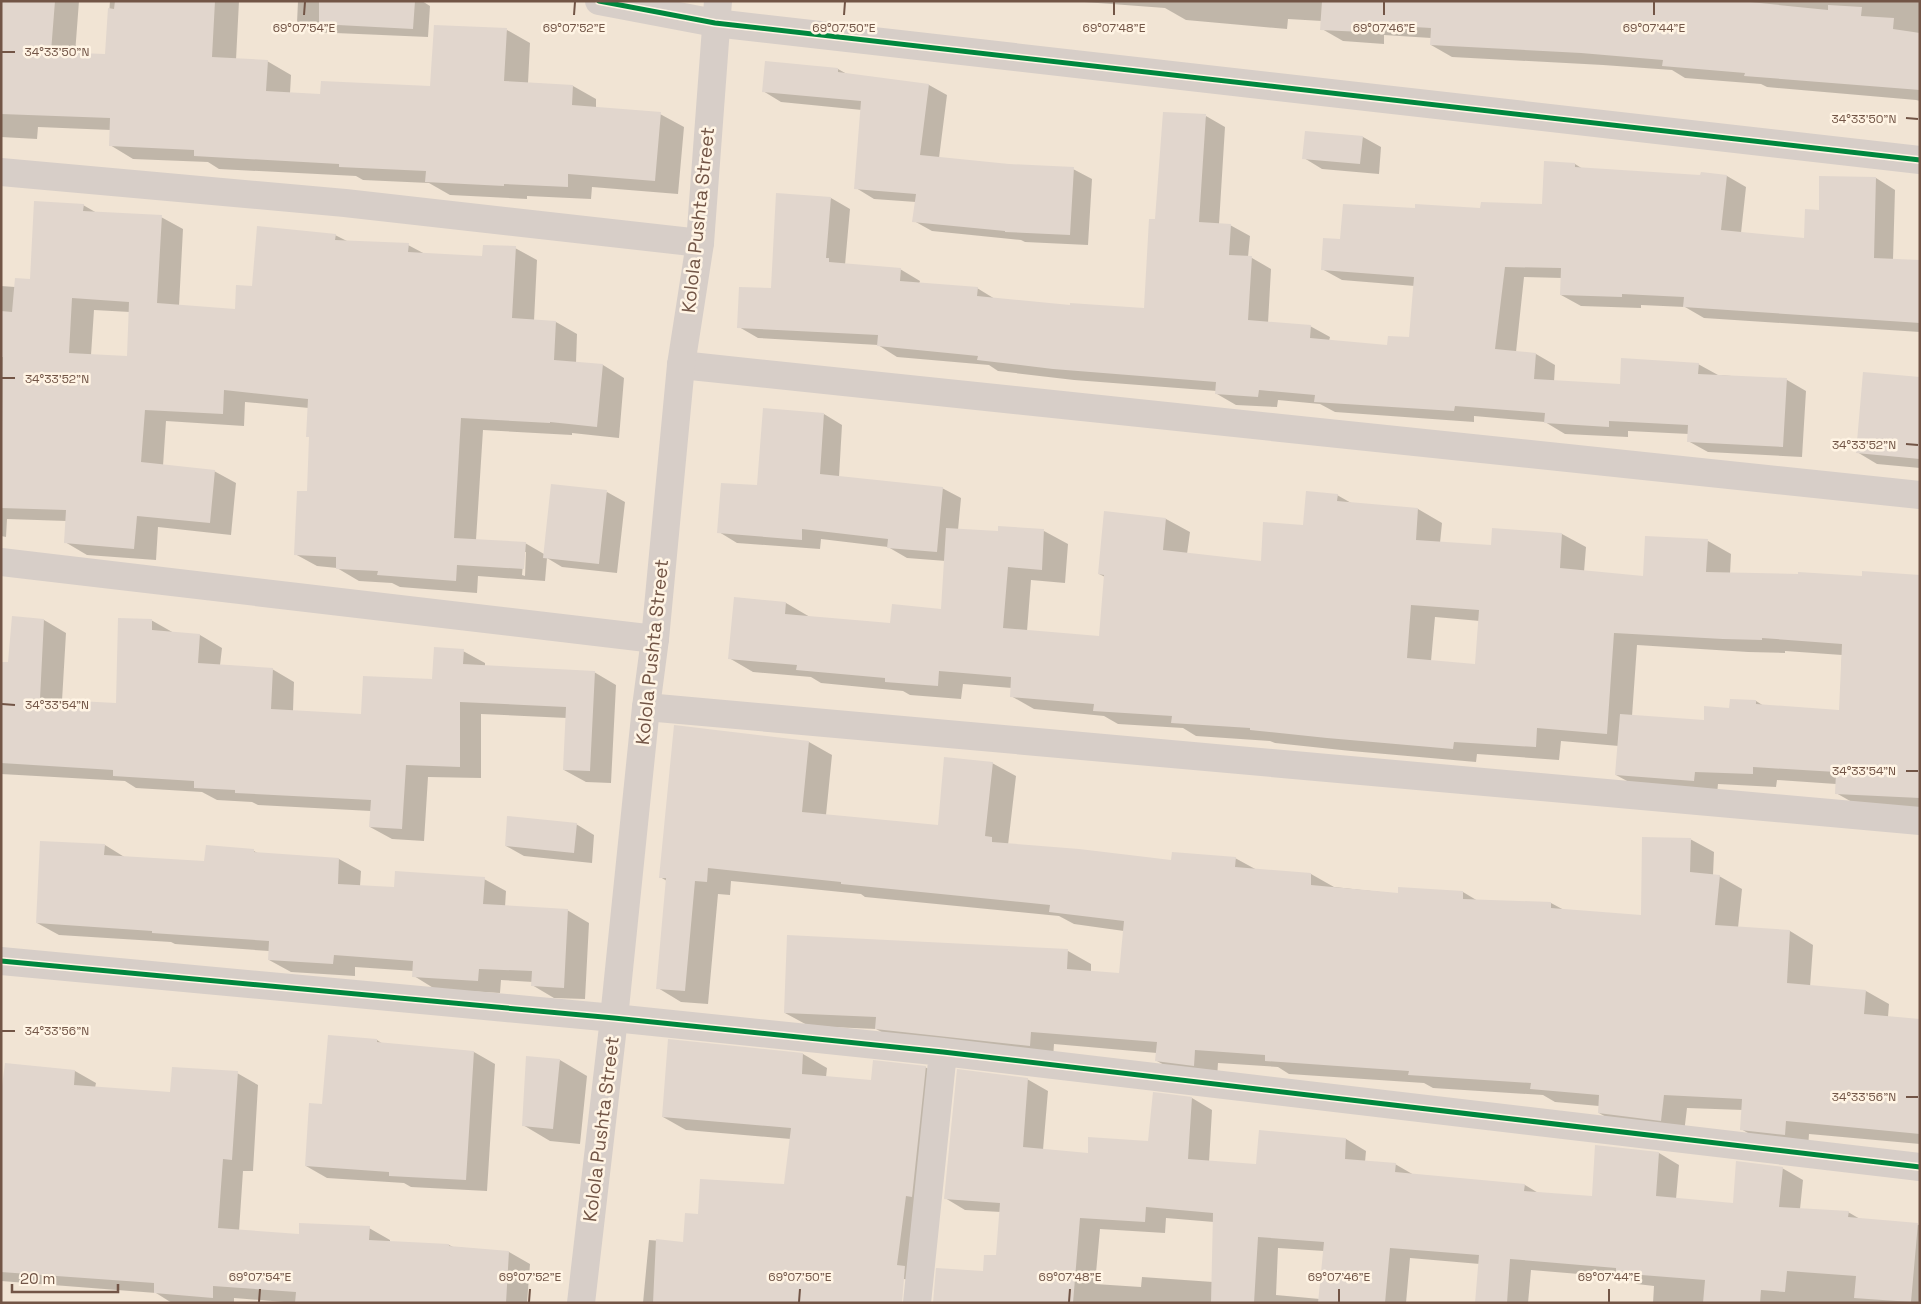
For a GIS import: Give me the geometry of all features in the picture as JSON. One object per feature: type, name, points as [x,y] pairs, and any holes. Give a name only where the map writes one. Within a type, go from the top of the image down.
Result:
[{"type":"street","points":[[599,1],[717,12],[1920,160]]},
{"type":"street","name":"Kolola Pushta Street","points":[[581,1303],[655,639],[681,365],[700,244],[717,12]]},
{"type":"street","points":[[1,172],[345,203],[700,244]]},
{"type":"street","points":[[681,365],[1920,495]]},
{"type":"street","points":[[1,562],[655,639]]},
{"type":"street","points":[[646,707],[1920,821]]},
{"type":"street","points":[[1,961],[614,1018],[943,1052],[1920,1167]]},
{"type":"street","points":[[918,1303],[943,1052]]},
{"type":"shaded area","points":[[1,1],[1920,1],[1920,1303],[1,1303]]},
{"type":"building","points":[[1,1],[55,1],[51,52],[105,54],[108,8],[114,9],[115,1],[215,1],[212,57],[268,60],[266,91],[320,94],[321,81],[430,86],[434,25],[507,28],[504,81],[573,85],[572,105],[661,112],[655,181],[568,174],[568,187],[425,182],[426,171],[339,167],[339,164],[194,156],[194,150],[109,146],[110,118],[1,114]]},
{"type":"building","points":[[319,1],[415,1],[413,29],[319,24]]},
{"type":"building","points":[[1322,1],[1740,1],[1828,10],[1828,5],[1862,7],[1861,16],[1894,18],[1893,29],[1920,33],[1920,90],[1744,76],[1745,73],[1662,66],[1663,60],[1581,53],[1430,45],[1431,28],[1363,24],[1363,32],[1320,30]]},
{"type":"building","points":[[765,61],[838,68],[838,72],[929,84],[920,155],[1009,164],[1074,167],[1070,235],[1005,232],[912,222],[916,194],[854,189],[861,101],[762,92]]},
{"type":"building","points":[[1163,112],[1206,114],[1199,222],[1231,224],[1229,255],[1252,256],[1248,320],[1311,325],[1310,338],[1387,345],[1388,336],[1409,337],[1414,277],[1321,270],[1323,238],[1340,239],[1343,204],[1415,208],[1415,204],[1480,208],[1481,202],[1542,204],[1544,161],[1575,163],[1575,167],[1700,175],[1701,172],[1727,175],[1721,230],[1804,238],[1805,209],[1819,210],[1819,176],[1876,177],[1874,258],[1920,260],[1920,323],[1683,307],[1684,297],[1622,294],[1622,297],[1560,295],[1561,268],[1505,267],[1495,349],[1536,353],[1534,379],[1620,384],[1621,358],[1699,363],[1698,374],[1787,378],[1783,447],[1687,442],[1688,425],[1609,421],[1609,427],[1544,423],[1545,413],[1455,406],[1454,411],[1314,402],[1315,395],[1259,390],[1258,397],[1215,394],[1216,382],[1053,369],[977,360],[978,356],[877,346],[878,335],[737,328],[739,287],[771,288],[776,193],[831,197],[826,258],[829,258],[829,262],[901,268],[900,281],[978,287],[977,296],[1070,305],[1070,303],[1144,308],[1149,219],[1155,219]]},
{"type":"building","points":[[1305,131],[1363,136],[1360,164],[1302,159]]},
{"type":"building","points":[[34,201],[84,204],[83,211],[162,215],[157,303],[235,309],[236,285],[252,286],[257,226],[336,234],[335,240],[409,243],[408,252],[482,256],[483,245],[516,246],[512,318],[556,321],[554,360],[603,364],[597,427],[550,422],[461,418],[454,538],[526,542],[524,569],[457,565],[456,581],[377,575],[378,571],[336,569],[336,557],[294,555],[297,491],[307,491],[309,437],[306,437],[308,399],[224,390],[223,414],[145,410],[141,462],[215,470],[210,523],[137,516],[134,549],[64,543],[66,510],[1,508],[3,357],[1,357],[1,311],[12,312],[15,278],[30,279]],"holes":[[[72,298],[129,302],[127,356],[69,353]]]},
{"type":"building","points":[[1863,372],[1920,377],[1920,459],[1856,453]]},
{"type":"building","points":[[763,408],[824,413],[820,474],[943,487],[937,552],[887,548],[888,539],[802,529],[802,540],[717,533],[721,483],[757,485]]},
{"type":"building","points":[[551,484],[607,490],[599,564],[543,558]]},
{"type":"building","points":[[1306,491],[1338,494],[1337,501],[1418,508],[1416,540],[1491,545],[1492,528],[1562,533],[1560,568],[1643,576],[1645,536],[1708,539],[1706,572],[1798,574],[1798,572],[1862,576],[1862,571],[1920,575],[1920,798],[1835,794],[1836,772],[1753,767],[1753,774],[1695,772],[1694,781],[1615,775],[1620,714],[1704,720],[1704,706],[1729,708],[1730,699],[1756,700],[1756,704],[1839,710],[1842,644],[1762,638],[1762,640],[1723,639],[1614,633],[1607,734],[1537,728],[1536,747],[1454,742],[1453,749],[1327,738],[1250,730],[1250,728],[1171,723],[1172,716],[1093,711],[1094,704],[1010,697],[1011,677],[939,671],[938,686],[885,682],[885,678],[796,670],[797,665],[728,659],[734,597],[786,602],[785,614],[890,623],[892,604],[941,609],[946,528],[998,531],[998,526],[1044,529],[1042,570],[1008,567],[1003,628],[1099,636],[1104,575],[1098,574],[1104,511],[1166,518],[1163,550],[1261,561],[1263,522],[1303,525]],"holes":[[[1411,605],[1479,610],[1475,664],[1407,658]]]},
{"type":"building","points":[[12,616],[44,619],[40,699],[116,703],[118,618],[152,619],[152,630],[200,634],[198,663],[273,668],[271,709],[361,714],[363,676],[432,679],[434,647],[464,649],[463,664],[595,671],[590,771],[563,770],[566,707],[460,702],[460,767],[406,765],[402,829],[369,827],[371,800],[235,793],[235,790],[194,788],[194,781],[113,776],[113,770],[1,763],[1,662],[8,662]]},
{"type":"building","points":[[674,725],[809,741],[802,812],[938,825],[944,757],[993,762],[985,836],[992,837],[992,842],[1079,849],[1171,860],[1172,852],[1236,857],[1235,867],[1311,873],[1311,885],[1398,893],[1398,887],[1463,891],[1463,899],[1551,902],[1551,908],[1641,915],[1642,837],[1691,838],[1690,872],[1720,875],[1715,925],[1790,930],[1787,983],[1866,990],[1864,1014],[1920,1019],[1920,1134],[1786,1121],[1785,1135],[1740,1130],[1742,1099],[1664,1095],[1661,1121],[1598,1113],[1599,1095],[1530,1089],[1531,1083],[1408,1075],[1409,1071],[1265,1061],[1265,1055],[1195,1050],[1194,1066],[1155,1061],[1157,1042],[1031,1032],[1030,1046],[875,1029],[876,1017],[784,1013],[787,935],[1068,949],[1067,969],[1119,973],[1124,921],[1049,912],[1050,905],[841,884],[841,882],[708,868],[707,882],[695,881],[685,991],[656,989],[666,878],[659,878]]},
{"type":"building","points":[[507,816],[577,823],[574,853],[505,846]]},
{"type":"building","points":[[40,841],[105,844],[104,855],[204,861],[206,845],[254,849],[254,852],[339,858],[338,884],[394,887],[395,871],[485,877],[483,904],[568,909],[564,988],[531,986],[532,971],[479,969],[478,981],[412,977],[413,961],[334,955],[333,964],[268,960],[269,941],[36,923]]},
{"type":"building","points":[[328,1035],[377,1039],[377,1042],[474,1051],[466,1180],[389,1176],[389,1172],[305,1166],[309,1103],[322,1104]]},
{"type":"building","points":[[668,1039],[803,1053],[802,1074],[871,1080],[873,1060],[926,1066],[912,1197],[906,1196],[897,1265],[905,1266],[902,1303],[653,1303],[656,1239],[683,1242],[685,1213],[698,1214],[700,1179],[784,1184],[791,1128],[662,1117]]},
{"type":"building","points":[[526,1056],[560,1059],[553,1129],[522,1126]]},
{"type":"building","points":[[5,1063],[75,1070],[74,1085],[170,1092],[172,1067],[238,1071],[232,1160],[223,1159],[218,1228],[299,1234],[299,1223],[370,1226],[369,1240],[449,1244],[449,1246],[509,1251],[506,1303],[295,1303],[296,1292],[213,1286],[213,1298],[154,1293],[154,1283],[1,1272],[1,1094]]},
{"type":"building","points":[[957,1069],[1028,1078],[1023,1147],[1088,1153],[1088,1137],[1148,1141],[1153,1092],[1192,1097],[1188,1159],[1256,1164],[1259,1130],[1346,1138],[1345,1159],[1396,1163],[1395,1172],[1525,1184],[1524,1191],[1592,1196],[1595,1145],[1659,1152],[1656,1196],[1733,1203],[1736,1161],[1783,1167],[1779,1207],[1849,1211],[1848,1217],[1918,1223],[1911,1302],[1854,1298],[1856,1276],[1787,1271],[1785,1292],[1761,1290],[1760,1303],[1703,1303],[1705,1280],[1616,1273],[1616,1268],[1510,1259],[1507,1303],[1475,1303],[1479,1255],[1390,1248],[1385,1303],[1318,1303],[1324,1242],[1258,1237],[1254,1303],[1211,1303],[1213,1213],[1146,1207],[1145,1222],[1080,1218],[1073,1303],[933,1303],[936,1268],[983,1271],[984,1255],[996,1255],[1000,1203],[944,1199]]},
{"type":"cycle path","points":[[599,1],[715,23],[1920,160]]},
{"type":"cycle path","points":[[1,961],[614,1018],[943,1052],[1920,1167]]}]
